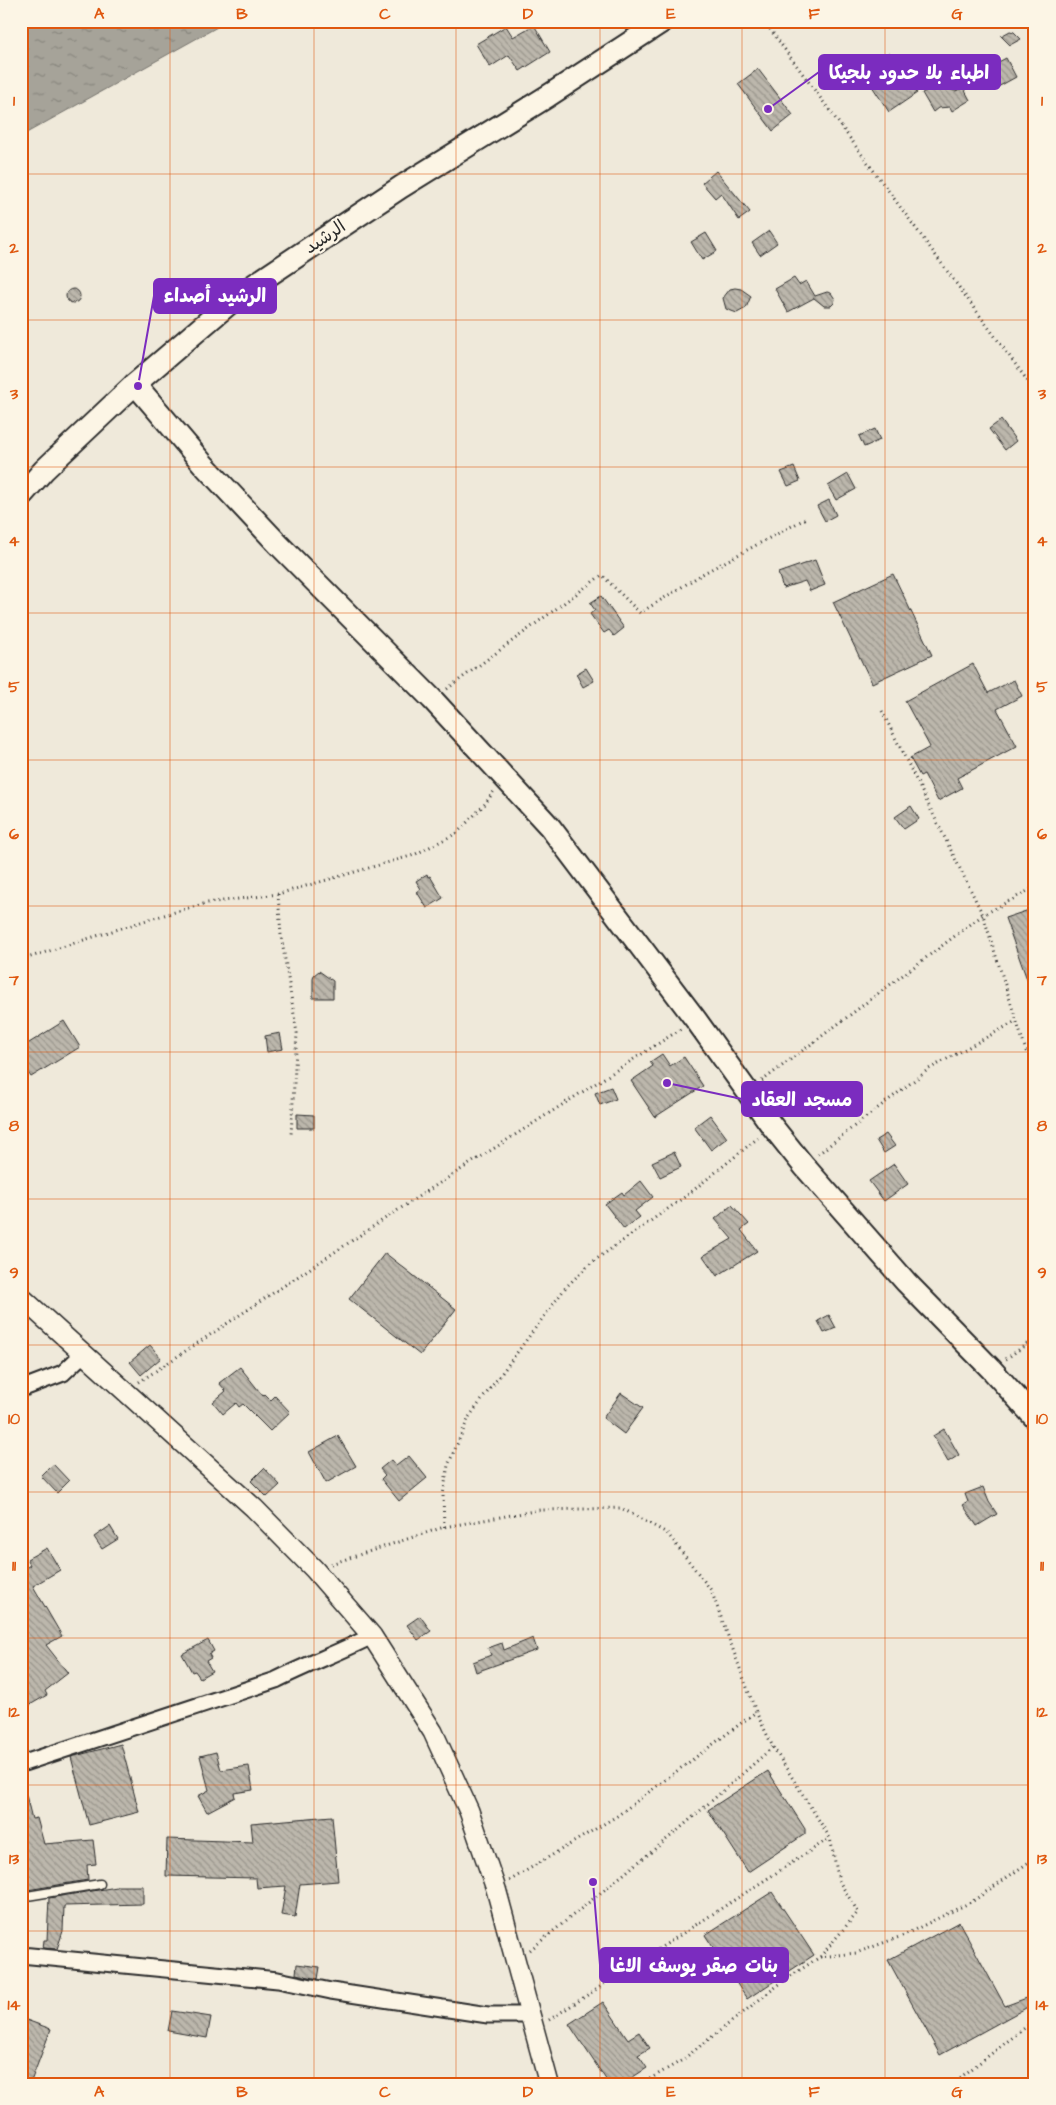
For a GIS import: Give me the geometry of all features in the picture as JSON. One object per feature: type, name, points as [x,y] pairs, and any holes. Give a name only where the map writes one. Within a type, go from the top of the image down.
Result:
[{"type":"main road","name":"الرشيد","points":[[21,496],[44,470],[135,384],[239,295],[401,187],[548,96],[663,21]]},
{"type":"main road","points":[[135,384],[203,464],[278,544],[432,700],[550,827],[696,1020],[772,1126],[804,1166],[906,1282],[992,1370],[1035,1418]]},
{"type":"street","points":[[21,1297],[254,1508],[314,1569],[372,1636],[433,1732],[469,1811],[496,1889],[549,2084]]},
{"type":"street","points":[[21,1389],[63,1373],[84,1353]]},
{"type":"street","points":[[21,1764],[276,1680],[372,1636]]},
{"type":"street","points":[[21,1955],[278,1980],[331,1991],[532,2022]]},
{"type":"lane","points":[[21,1897],[100,1884]]},
{"type":"path","points":[[764,21],[1035,392]]},
{"type":"path","points":[[432,700],[602,575],[640,613],[704,574],[805,519]]},
{"type":"path","points":[[882,711],[983,915],[1026,1050],[1035,1060]]},
{"type":"path","points":[[21,960],[150,919],[206,904],[278,894],[414,855],[457,833],[485,804],[504,776]]},
{"type":"path","points":[[748,1092],[983,915],[1035,887]]},
{"type":"path","points":[[278,894],[281,935],[297,1033],[291,1135]]},
{"type":"path","points":[[126,1391],[410,1202],[696,1020]]},
{"type":"path","points":[[804,1166],[929,1069],[1016,1021]]},
{"type":"path","points":[[444,1527],[443,1495],[448,1465],[470,1417],[566,1287],[591,1263],[686,1196],[772,1126]]},
{"type":"path","points":[[992,1370],[1035,1338]]},
{"type":"path","points":[[314,1569],[444,1527],[540,1510],[621,1508],[667,1533],[711,1590],[756,1712],[773,1746],[830,1838],[839,1881],[858,1912],[820,1957],[786,1979],[681,2061],[641,2084]]},
{"type":"path","points":[[496,1889],[617,1816],[756,1712]]},
{"type":"path","points":[[516,1961],[677,1831],[773,1746]]},
{"type":"path","points":[[532,2022],[830,1838]]},
{"type":"path","points":[[820,1957],[856,1953],[902,1936],[973,1901],[1035,1858]]},
{"type":"path","points":[[952,2084],[1035,2020]]},
{"type":"water","points":[[21,21],[228,21],[21,136]]},
{"type":"building","points":[[534,25],[550,52],[520,71],[509,55],[490,67],[476,44],[506,26],[513,37]]},
{"type":"building","points":[[1010,31],[1014,32],[1021,39],[1010,45],[1001,36]]},
{"type":"building","points":[[890,53],[917,93],[889,112],[866,77],[875,71],[871,65]]},
{"type":"building","points":[[1006,58],[1016,77],[996,88],[986,69]]},
{"type":"building","points":[[758,69],[793,115],[773,131],[738,84]]},
{"type":"building","points":[[933,87],[935,89],[944,88],[956,91],[963,87],[970,100],[952,111],[950,107],[938,108],[933,112],[922,93]]},
{"type":"building","points":[[716,171],[750,212],[739,220],[721,193],[715,198],[702,183]]},
{"type":"building","points":[[769,231],[777,243],[760,255],[752,243]]},
{"type":"building","points":[[706,233],[717,251],[702,260],[691,242]]},
{"type":"building","points":[[794,278],[799,285],[806,281],[815,296],[827,292],[831,293],[835,299],[834,303],[831,306],[824,306],[814,298],[788,312],[775,289]]},
{"type":"building","points":[[70,289],[76,289],[80,296],[76,303],[70,303],[66,299],[66,293]]},
{"type":"building","points":[[730,289],[741,289],[751,296],[746,308],[737,313],[726,309],[723,298]]},
{"type":"building","points":[[1001,420],[1016,441],[1005,450],[989,429]]},
{"type":"building","points":[[875,429],[880,440],[864,447],[859,436]]},
{"type":"building","points":[[794,467],[800,481],[788,486],[781,472]]},
{"type":"building","points":[[848,474],[856,489],[836,500],[828,486]]},
{"type":"building","points":[[829,500],[836,515],[825,521],[817,506]]},
{"type":"building","points":[[815,560],[825,585],[810,591],[805,581],[783,588],[778,573]]},
{"type":"building","points":[[893,574],[932,655],[872,683],[833,602]]},
{"type":"building","points":[[601,596],[624,628],[614,636],[609,630],[604,633],[590,614],[595,610],[590,603]]},
{"type":"building","points":[[973,664],[988,693],[1014,680],[1022,696],[997,709],[1017,746],[957,778],[962,788],[938,801],[924,774],[920,776],[910,758],[930,747],[905,701]]},
{"type":"building","points":[[586,668],[594,681],[583,687],[576,674]]},
{"type":"building","points":[[911,806],[919,819],[904,829],[895,817]]},
{"type":"building","points":[[427,874],[443,898],[427,908],[417,892],[421,889],[416,881]]},
{"type":"building","points":[[1035,908],[1035,996],[1033,996],[1005,918]]},
{"type":"building","points":[[319,971],[333,981],[333,998],[313,998],[313,979],[314,975]]},
{"type":"building","points":[[64,1021],[80,1047],[31,1077],[21,1062],[21,1048]]},
{"type":"building","points":[[280,1033],[283,1049],[267,1052],[265,1036]]},
{"type":"building","points":[[662,1054],[670,1066],[684,1057],[703,1086],[655,1117],[631,1081],[653,1066],[650,1062]]},
{"type":"building","points":[[611,1087],[616,1099],[600,1105],[595,1093]]},
{"type":"building","points":[[297,1114],[314,1115],[314,1128],[297,1128]]},
{"type":"building","points":[[710,1115],[727,1138],[711,1150],[694,1127]]},
{"type":"building","points":[[886,1134],[895,1146],[884,1153],[876,1140]]},
{"type":"building","points":[[674,1152],[681,1167],[660,1177],[652,1162]]},
{"type":"building","points":[[894,1164],[908,1184],[884,1201],[869,1181]]},
{"type":"building","points":[[641,1181],[653,1197],[635,1211],[640,1217],[624,1229],[605,1204],[622,1192],[624,1195]]},
{"type":"building","points":[[732,1205],[749,1224],[741,1230],[757,1251],[717,1276],[703,1256],[732,1239],[715,1219]]},
{"type":"building","points":[[385,1253],[456,1309],[420,1355],[349,1299]]},
{"type":"building","points":[[829,1315],[836,1328],[824,1333],[818,1321]]},
{"type":"building","points":[[150,1345],[161,1358],[141,1375],[130,1362]]},
{"type":"building","points":[[240,1367],[263,1396],[265,1394],[271,1400],[275,1396],[290,1412],[270,1431],[243,1404],[239,1407],[236,1403],[223,1414],[213,1402],[226,1391],[219,1383]]},
{"type":"building","points":[[621,1393],[643,1408],[624,1434],[603,1418]]},
{"type":"building","points":[[944,1429],[959,1455],[948,1462],[933,1436]]},
{"type":"building","points":[[338,1436],[356,1466],[326,1483],[309,1452]]},
{"type":"building","points":[[409,1456],[427,1478],[399,1501],[381,1479],[385,1475],[380,1469],[391,1460],[396,1466]]},
{"type":"building","points":[[53,1464],[69,1481],[57,1493],[41,1476]]},
{"type":"building","points":[[264,1468],[280,1485],[267,1497],[251,1481]]},
{"type":"building","points":[[983,1487],[989,1502],[997,1514],[977,1526],[963,1505],[968,1502],[965,1494]]},
{"type":"building","points":[[110,1526],[118,1539],[102,1549],[94,1537]]},
{"type":"building","points":[[47,1548],[60,1570],[33,1586],[62,1636],[46,1645],[68,1673],[45,1691],[47,1695],[28,1706],[21,1696],[21,1564],[24,1569],[30,1565],[27,1559]]},
{"type":"building","points":[[420,1616],[431,1631],[418,1640],[407,1625]]},
{"type":"building","points":[[533,1638],[537,1650],[476,1672],[473,1662],[491,1655],[488,1648],[502,1643],[504,1650]]},
{"type":"building","points":[[208,1640],[214,1651],[209,1654],[211,1658],[206,1661],[212,1671],[200,1678],[195,1671],[192,1672],[182,1654]]},
{"type":"building","points":[[121,1744],[139,1812],[89,1825],[71,1757]]},
{"type":"building","points":[[216,1752],[221,1770],[249,1766],[253,1790],[234,1793],[235,1797],[207,1812],[198,1796],[209,1790],[200,1756]]},
{"type":"building","points":[[768,1771],[805,1829],[805,1834],[748,1872],[708,1810]]},
{"type":"building","points":[[26,1795],[32,1819],[37,1818],[44,1844],[93,1840],[96,1864],[87,1865],[88,1880],[21,1891],[21,1796]]},
{"type":"building","points":[[332,1816],[338,1881],[300,1884],[295,1917],[281,1915],[286,1886],[257,1888],[256,1878],[166,1876],[167,1839],[253,1842],[251,1823]]},
{"type":"building","points":[[117,1886],[143,1886],[143,1904],[64,1906],[63,1931],[57,1949],[43,1948],[44,1940],[47,1940],[49,1898]]},
{"type":"building","points":[[772,1892],[814,1955],[747,1999],[705,1935]]},
{"type":"building","points":[[959,1922],[1005,2006],[1032,1996],[1035,2003],[940,2055],[888,1960]]},
{"type":"building","points":[[297,1964],[320,1967],[318,1979],[296,1974]]},
{"type":"building","points":[[603,2002],[628,2039],[639,2032],[650,2048],[638,2055],[647,2068],[622,2084],[609,2084],[569,2024]]},
{"type":"building","points":[[172,2011],[211,2017],[207,2038],[168,2031]]},
{"type":"building","points":[[21,2018],[51,2029],[30,2084],[21,2084]]},
{"type":"place","name":"اطباء بلا حدود بلجيكا","points":[[768,109]]},
{"type":"place","name":"الرشيد أصداء","points":[[138,386]]},
{"type":"place","name":"مسجد العقاد","points":[[667,1083]]},
{"type":"place","name":"بنات صقر يوسف الاغا","points":[[593,1882]]}]
